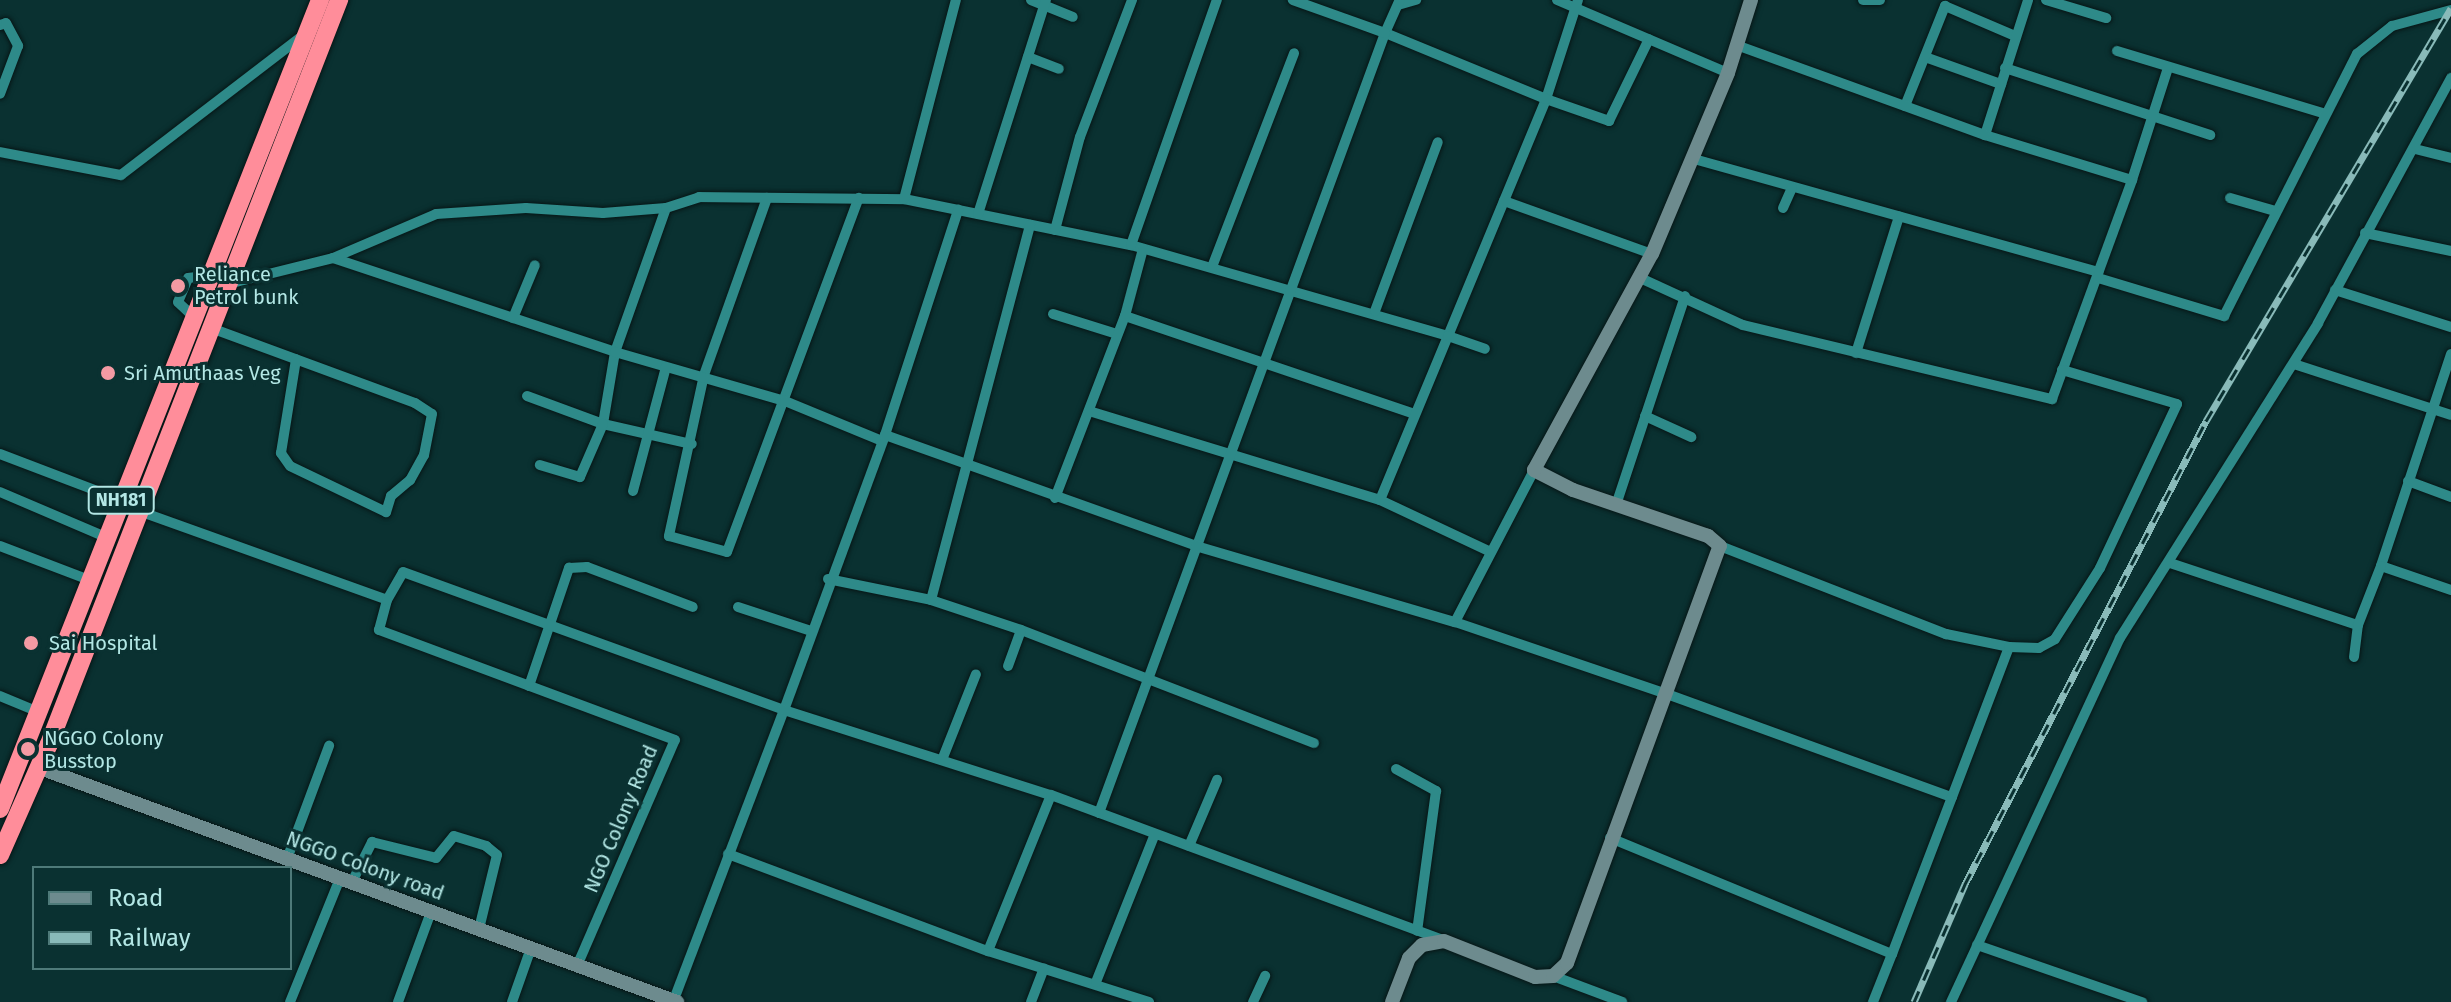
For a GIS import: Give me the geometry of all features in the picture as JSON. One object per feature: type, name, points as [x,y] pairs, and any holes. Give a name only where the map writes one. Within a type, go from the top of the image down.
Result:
[{"type":"highway","name":"NH181","points":[[306,60],[307,32],[320,0]]},
{"type":"highway","name":"NH181","points":[[0,855],[129,505],[306,60],[339,0]]},
{"type":"highway","name":"NH181","points":[[0,809],[31,764],[41,713],[108,538],[129,505]]},
{"type":"street","points":[[904,199],[956,0]]},
{"type":"street","points":[[1031,0],[1045,3],[1073,17]]},
{"type":"street","points":[[1055,230],[1080,137],[1132,0]]},
{"type":"street","points":[[1131,245],[1217,0]]},
{"type":"street","points":[[1293,0],[1609,121],[1649,39]]},
{"type":"street","points":[[1099,813],[1385,33],[1399,2],[1416,0]]},
{"type":"street","points":[[1557,0],[1577,3],[1728,73]]},
{"type":"street","points":[[1455,622],[1489,551],[1652,254],[1728,73],[1751,0]]},
{"type":"street","points":[[1863,0],[1880,0]]},
{"type":"street","points":[[1985,135],[2028,0]]},
{"type":"street","points":[[2046,0],[2106,18]]},
{"type":"street","points":[[978,214],[1045,3]]},
{"type":"street","points":[[1380,500],[1546,99],[1577,3]]},
{"type":"street","points":[[1905,106],[1945,6],[2015,36]]},
{"type":"street","points":[[1694,159],[2098,275],[2224,316],[2323,113],[2357,54],[2372,38],[2392,26],[2451,10]]},
{"type":"street","points":[[0,25],[6,23],[18,46],[0,94]]},
{"type":"street","points":[[0,152],[121,175],[307,32]]},
{"type":"street","points":[[1736,45],[1985,135],[2132,180]]},
{"type":"street","points":[[2117,51],[2323,113]]},
{"type":"street","points":[[1212,267],[1294,53]]},
{"type":"street","points":[[1028,57],[1059,69]]},
{"type":"street","points":[[1925,57],[2001,84]]},
{"type":"street","points":[[2005,68],[2210,135]]},
{"type":"street","points":[[1638,277],[1743,325],[2052,399],[2132,180],[2168,68]]},
{"type":"street","points":[[1951,1002],[2120,638],[2294,364],[2451,79]]},
{"type":"street","points":[[1375,311],[1438,142]]},
{"type":"street","points":[[2415,149],[2451,158]]},
{"type":"street","points":[[1783,208],[1792,188]]},
{"type":"street","points":[[296,359],[281,453],[290,466],[386,512],[391,496],[415,474],[432,414],[415,403],[203,324],[178,302],[188,278],[220,280],[333,258],[436,214],[526,208],[603,213],[666,208],[699,197],[904,199],[1131,245],[1291,292],[1375,311],[1485,349]]},
{"type":"street","points":[[767,198],[704,375],[692,444],[669,536],[727,552],[859,198]]},
{"type":"street","points":[[2230,198],[2275,211]]},
{"type":"street","points":[[1504,201],[1652,254]]},
{"type":"street","points":[[540,465],[580,477],[603,424],[615,352],[666,208]]},
{"type":"street","points":[[675,1002],[784,710],[828,579],[883,438],[958,210]]},
{"type":"street","points":[[1856,353],[1899,217]]},
{"type":"street","points":[[931,600],[969,469],[1030,225]]},
{"type":"street","points":[[2365,233],[2451,251]]},
{"type":"street","points":[[1055,498],[1125,316],[1143,249]]},
{"type":"street","points":[[333,258],[615,352],[704,375],[785,401],[969,469],[1196,546],[1455,622],[1664,693],[1952,797]]},
{"type":"street","points":[[513,318],[535,265]]},
{"type":"street","points":[[2335,290],[2451,327]]},
{"type":"street","points":[[1616,505],[1685,296]]},
{"type":"street","points":[[1053,314],[1117,334]]},
{"type":"street","points":[[1125,316],[1414,414]]},
{"type":"street","points":[[2354,657],[2358,625],[2381,566],[2451,354]]},
{"type":"street","points":[[2294,364],[2451,415]]},
{"type":"street","points":[[633,491],[666,367]]},
{"type":"street","points":[[1534,470],[1616,505],[1708,536],[1720,546],[1946,634],[2009,647],[2039,648],[2055,639],[2100,568],[2177,404],[2062,370]]},
{"type":"street","points":[[527,396],[603,424],[692,444]]},
{"type":"street","points":[[1089,411],[1380,500],[1489,551]]},
{"type":"street","points":[[1645,416],[1691,437]]},
{"type":"street","points":[[0,454],[387,600]]},
{"type":"street","points":[[2408,481],[2451,497]]},
{"type":"street","points":[[0,492],[108,538]]},
{"type":"street","points":[[0,546],[92,581]]},
{"type":"street","points":[[1553,976],[1567,963],[1610,838],[1720,546]]},
{"type":"street","points":[[2170,563],[2358,625]]},
{"type":"street","points":[[2381,566],[2451,590]]},
{"type":"street","points":[[693,607],[587,567],[569,568],[547,627],[529,686],[379,630],[387,600],[403,572],[547,627],[784,710],[1051,795],[1535,977],[1553,976],[1622,1002]]},
{"type":"street","points":[[828,579],[931,600],[1021,630],[1314,743]]},
{"type":"street","points":[[738,607],[811,631]]},
{"type":"street","points":[[1008,666],[1021,630]]},
{"type":"street","points":[[1873,1002],[2009,647]]},
{"type":"street","points":[[942,760],[976,674]]},
{"type":"street","name":"NGO Colony Road","points":[[529,686],[675,740],[577,966]]},
{"type":"street","points":[[0,696],[41,713]]},
{"type":"street","points":[[287,859],[329,746]]},
{"type":"street","name":"NGGO Colony road","points":[[31,764],[675,1002]]},
{"type":"street","points":[[1396,769],[1436,791],[1417,931]]},
{"type":"street","points":[[1189,846],[1217,780]]},
{"type":"street","points":[[988,951],[1051,795]]},
{"type":"street","points":[[1096,982],[1155,834]]},
{"type":"street","points":[[290,1002],[346,880],[372,842],[436,858],[454,836],[486,846],[497,855],[479,929]]},
{"type":"street","points":[[1610,838],[1892,954]]},
{"type":"street","points":[[728,854],[988,951],[1096,982],[1149,1002]]},
{"type":"street","points":[[398,1002],[431,912]]},
{"type":"street","points":[[1392,1002],[1409,958],[1422,945],[1444,941]]},
{"type":"street","points":[[1977,945],[2142,1002]]},
{"type":"street","points":[[512,1002],[531,948]]},
{"type":"street","points":[[1031,1002],[1044,968]]},
{"type":"street","points":[[1253,1002],[1265,976]]},
{"type":"railway","points":[[1914,1002],[1965,884],[2206,421],[2451,8]]},
{"type":"place","name":"Reliance Petrol bunk","points":[[178,286]]},
{"type":"place","name":"Sri Amuthaas Veg","points":[[108,373]]},
{"type":"place","name":"Sai Hospital","points":[[31,643]]},
{"type":"place","name":"NGGO Colony Busstop","points":[[28,749]]}]
